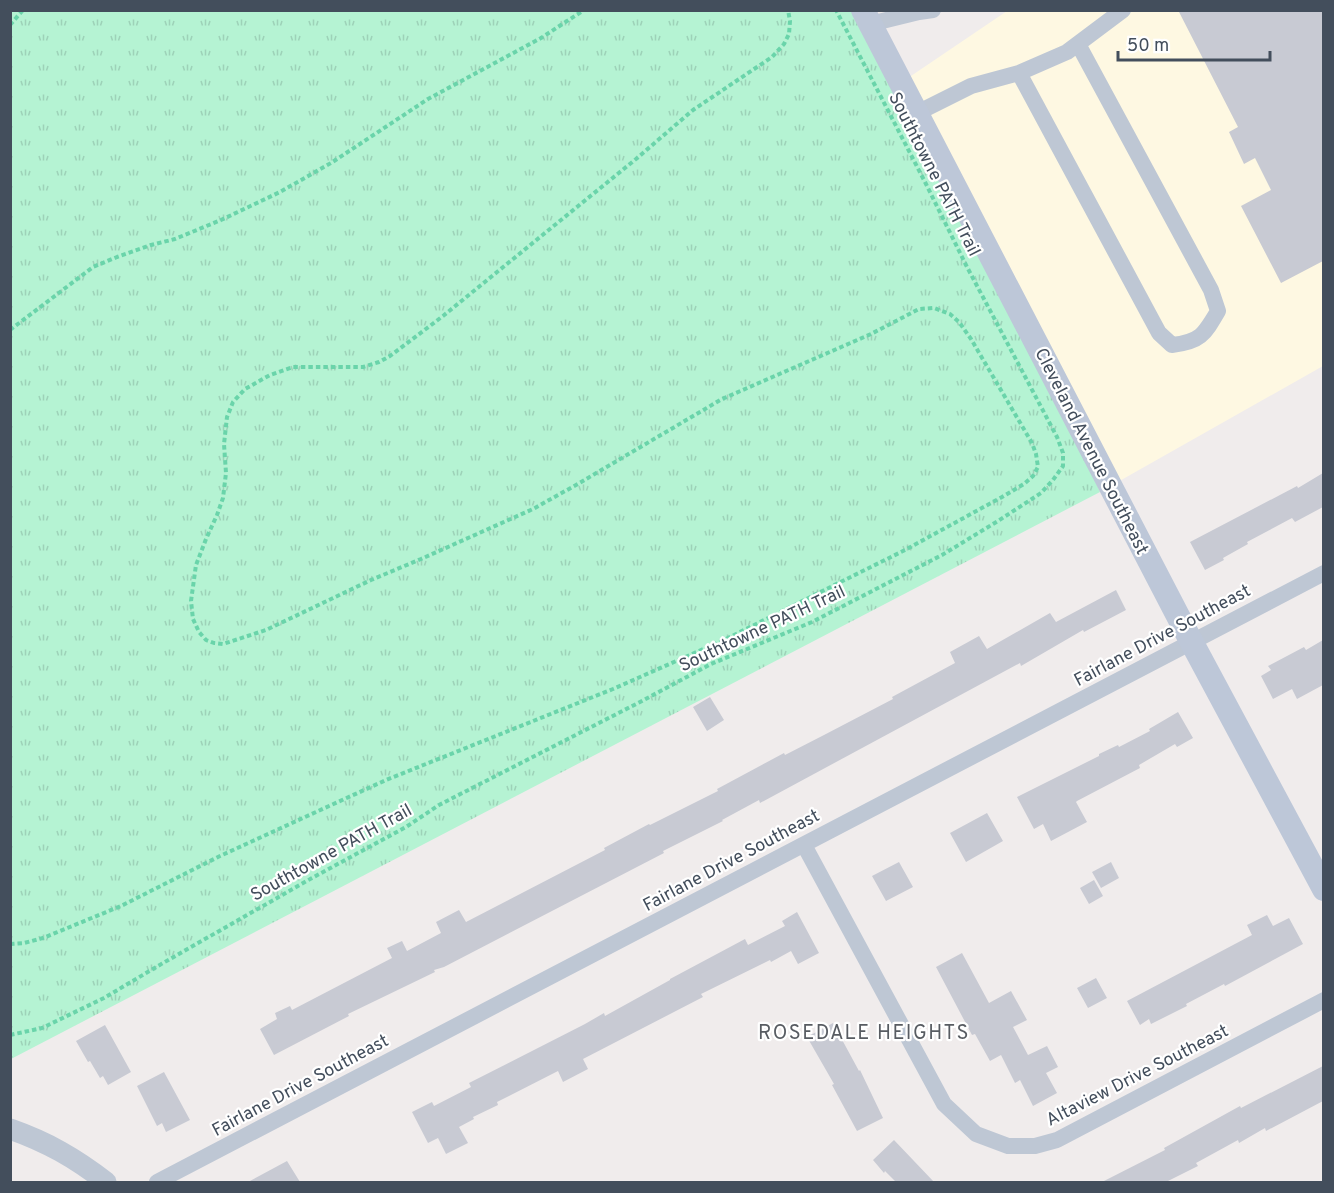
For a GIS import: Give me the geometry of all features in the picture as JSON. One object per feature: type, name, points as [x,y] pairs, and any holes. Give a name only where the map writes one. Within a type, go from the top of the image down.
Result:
[{"type":"main road","name":"Cleveland Avenue Southeast","points":[[867,17],[1191,641],[1323,889]]},
{"type":"street","points":[[867,17],[933,10]]},
{"type":"street","points":[[917,114],[971,86],[1019,73],[1067,52],[1123,10]]},
{"type":"street","points":[[1019,73],[1159,333],[1172,345],[1189,343],[1207,331],[1218,311],[1211,290],[1078,44]]},
{"type":"street","name":"Fairlane Drive Southeast","points":[[157,1182],[1323,573]]},
{"type":"street","name":"Altaview Drive Southeast","points":[[804,845],[944,1104],[976,1134],[1008,1146],[1035,1146],[1057,1140],[1323,1000]]},
{"type":"street","points":[[10,1130],[36,1138],[83,1164],[105,1182]]},
{"type":"path","points":[[10,25],[23,10]]},
{"type":"path","points":[[10,330],[93,267],[140,249],[175,239],[280,192],[331,163],[428,99],[540,38],[584,10]]},
{"type":"path","points":[[10,944],[44,938],[121,906],[220,856],[386,780],[613,689],[726,639],[905,550],[1002,497],[1033,476],[1038,467],[1032,443],[971,339],[950,314],[934,308],[919,309],[871,333],[722,399],[533,508],[421,560],[371,580],[266,630],[223,644],[206,640],[199,632],[193,619],[191,601],[196,565],[223,498],[227,417],[233,402],[245,389],[270,375],[293,367],[363,367],[390,356],[443,316],[693,110],[772,57],[784,44],[789,34],[788,10]]},
{"type":"path","name":"Southtowne PATH Trail","points":[[10,1035],[42,1028],[105,998],[292,889],[406,827],[439,805],[711,664],[812,622],[942,555],[1041,493],[1053,480],[1063,466],[1063,453],[1057,437],[836,10]]},
{"type":"shaded area","points":[[1007,11],[1323,11],[1323,366],[1100,492],[1009,282],[908,78]]},
{"type":"green space","points":[[11,11],[873,11],[1009,282],[1100,492],[11,1059]]},
{"type":"building","points":[[1178,10],[1323,10],[1323,261],[1281,283],[1241,206],[1271,190],[1255,158],[1244,164],[1229,132],[1238,127]]},
{"type":"building","points":[[1323,473],[1323,507],[1295,522],[1292,518],[1247,542],[1248,544],[1223,558],[1224,560],[1205,570],[1190,542],[1297,486],[1298,488]]},
{"type":"building","points":[[1116,590],[1126,610],[1084,632],[1083,630],[1021,666],[1020,663],[760,803],[759,800],[663,851],[664,853],[444,967],[434,970],[435,972],[348,1014],[349,1016],[274,1055],[260,1029],[277,1019],[275,1013],[290,1006],[292,1010],[392,958],[387,948],[402,941],[407,951],[441,933],[436,922],[459,910],[466,922],[605,850],[604,848],[649,824],[718,791],[717,789],[784,753],[785,755],[893,699],[892,697],[955,663],[950,652],[979,636],[987,649],[1050,613],[1056,622]]},
{"type":"building","points":[[1323,640],[1323,685],[1297,699],[1292,689],[1273,699],[1261,676],[1271,670],[1268,666]]},
{"type":"building","points":[[710,697],[724,720],[707,731],[693,707]]},
{"type":"building","points":[[1178,712],[1193,738],[1177,747],[1175,744],[1139,765],[1140,768],[1077,801],[1087,822],[1051,841],[1043,824],[1034,829],[1017,797],[1099,754],[1118,745],[1119,747],[1150,731],[1149,729]]},
{"type":"building","points":[[987,813],[1003,841],[966,862],[950,833]]},
{"type":"building","points":[[899,862],[913,887],[886,901],[872,876]]},
{"type":"building","points":[[1111,862],[1119,878],[1101,888],[1092,872]]},
{"type":"building","points":[[1094,880],[1103,896],[1089,904],[1080,888]]},
{"type":"building","points":[[797,912],[819,953],[798,964],[791,951],[771,962],[770,960],[701,994],[703,997],[583,1059],[588,1069],[563,1082],[558,1071],[497,1102],[498,1105],[473,1117],[474,1119],[459,1127],[468,1143],[446,1154],[438,1138],[428,1143],[412,1112],[432,1102],[434,1106],[471,1087],[469,1083],[604,1013],[605,1016],[745,939],[748,945],[785,926],[782,921]]},
{"type":"building","points":[[1267,915],[1273,926],[1289,918],[1303,944],[1151,1024],[1149,1019],[1140,1025],[1127,1001],[1252,935],[1247,925]]},
{"type":"building","points":[[962,953],[989,1003],[1011,991],[1027,1020],[1013,1027],[1028,1055],[1047,1046],[1058,1067],[1046,1073],[1057,1093],[1033,1106],[1020,1080],[1015,1083],[1001,1055],[990,1061],[975,1034],[972,1035],[936,967]]},
{"type":"building","points":[[1096,978],[1107,998],[1088,1008],[1077,988]]},
{"type":"building","points":[[833,1023],[860,1070],[883,1118],[857,1131],[807,1037]]},
{"type":"building","points":[[105,1025],[131,1072],[108,1085],[103,1076],[100,1078],[90,1061],[88,1062],[76,1041]]},
{"type":"building","points":[[1323,1066],[1323,1101],[1266,1131],[1265,1128],[1239,1143],[1238,1140],[1196,1163],[1198,1166],[1166,1182],[1102,1182],[1165,1150],[1164,1148],[1240,1106],[1241,1108]]},
{"type":"building","points":[[164,1072],[190,1120],[166,1132],[162,1123],[157,1126],[137,1086]]},
{"type":"building","points":[[894,1140],[934,1182],[896,1182],[885,1171],[884,1173],[873,1160]]},
{"type":"building","points":[[287,1161],[300,1182],[248,1182]]},
{"type":"district","name":"ROSEDALE HEIGHTS","points":[[864,1032]]}]
